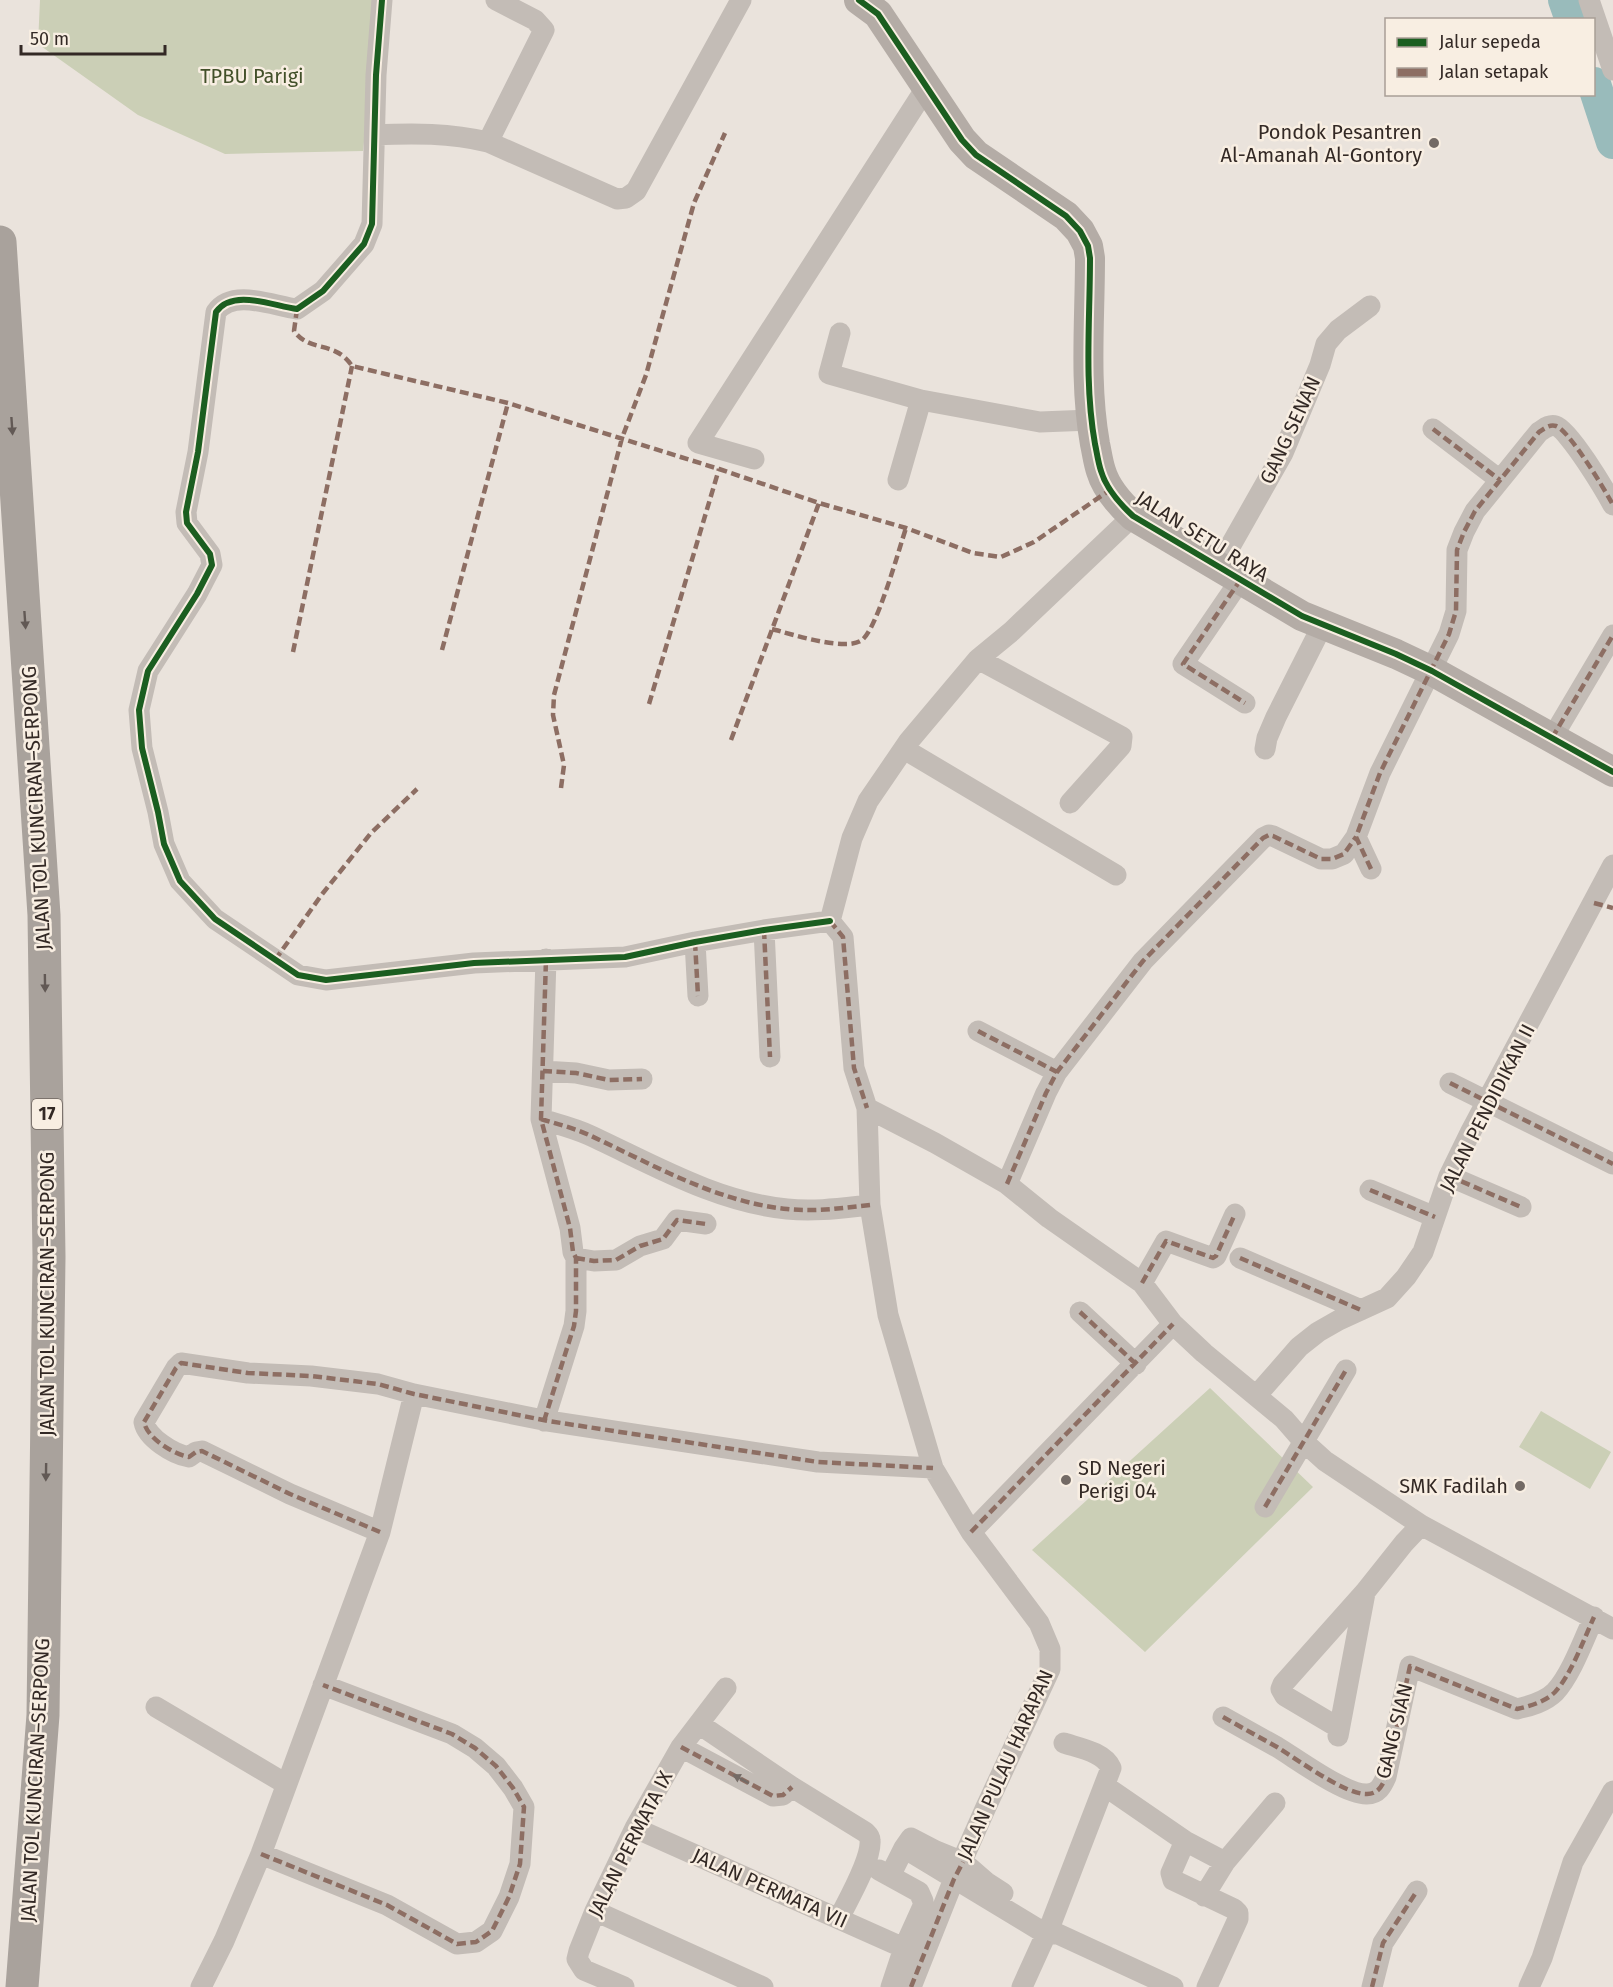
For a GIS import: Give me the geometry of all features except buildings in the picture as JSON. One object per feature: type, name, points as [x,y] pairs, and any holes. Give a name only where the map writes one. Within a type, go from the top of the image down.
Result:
[{"type":"highway","name":"JALAN TOL KUNCIRAN–SERPONG","points":[[0,242],[44,915],[49,1257],[43,1714],[22,1987]]},
{"type":"street","points":[[382,0],[376,75],[372,224],[364,244],[323,291],[297,309],[253,300],[231,300],[221,304],[216,312],[198,452],[186,512],[187,523],[210,554],[212,565],[197,594],[148,671],[139,710],[142,748],[164,844],[180,881],[214,919],[298,975],[326,980],[474,963],[625,957],[695,942],[830,921],[852,838],[868,801],[904,749],[978,659],[1012,631],[1132,516]]},
{"type":"street","points":[[488,142],[544,30],[535,20],[496,0]]},
{"type":"street","points":[[375,135],[400,133],[451,135],[488,142],[616,199],[626,198],[636,191],[741,0]]},
{"type":"street","name":"JALAN SETU RAYA","points":[[860,0],[878,14],[962,140],[976,155],[1073,224],[1088,246],[1091,420],[1101,472],[1110,490],[1132,516],[1230,572],[1275,602],[1432,671],[1613,772]]},
{"type":"street","points":[[1589,0],[1613,70]]},
{"type":"street","points":[[754,459],[698,443],[926,88]]},
{"type":"street","name":"GANG SENAN","points":[[1245,704],[1183,664],[1230,572],[1283,453],[1320,365],[1326,344],[1338,330],[1370,306]]},
{"type":"street","points":[[840,333],[829,374],[921,400],[1040,422],[1091,420]]},
{"type":"street","points":[[898,480],[921,400]]},
{"type":"street","points":[[1007,1184],[1057,1072],[1143,961],[1263,838],[1273,836],[1321,859],[1332,859],[1344,854],[1356,837],[1380,773],[1449,634],[1456,611],[1457,550],[1464,532],[1475,511],[1539,432],[1550,426],[1557,426],[1564,430],[1613,504]]},
{"type":"street","points":[[1433,429],[1500,480]]},
{"type":"street","points":[[1265,749],[1276,717],[1323,624]]},
{"type":"street","points":[[1552,738],[1613,635]]},
{"type":"street","points":[[978,659],[1122,737],[1121,746],[1070,803]]},
{"type":"street","points":[[904,749],[1116,875]]},
{"type":"street","points":[[1356,837],[1371,869]]},
{"type":"street","name":"JALAN PENDIDIKAN II","points":[[1257,1395],[1299,1347],[1312,1337],[1339,1320],[1387,1298],[1406,1277],[1423,1252],[1449,1176],[1488,1101],[1604,905],[1613,865]]},
{"type":"street","name":"JALAN PULAU HARAPAN","points":[[830,921],[843,937],[854,1068],[867,1108],[870,1205],[888,1314],[933,1468],[971,1532],[1039,1623],[1050,1650],[1050,1669],[958,1871],[911,1987]]},
{"type":"street","points":[[764,930],[770,1057]]},
{"type":"street","points":[[695,942],[698,996]]},
{"type":"street","points":[[544,1421],[574,1326],[576,1311],[576,1258],[541,1119],[546,959]]},
{"type":"street","points":[[978,1031],[1057,1072]]},
{"type":"street","points":[[543,1071],[576,1073],[609,1080],[642,1079]]},
{"type":"street","points":[[1450,1083],[1613,1164]]},
{"type":"street","points":[[867,1108],[1007,1184],[1049,1218],[1142,1283],[1173,1324],[1204,1353],[1284,1419],[1304,1442],[1326,1461],[1421,1525],[1613,1629]]},
{"type":"street","points":[[541,1119],[587,1134],[662,1171],[754,1204],[818,1211],[870,1205]]},
{"type":"street","points":[[1449,1176],[1521,1207]]},
{"type":"street","points":[[1370,1190],[1435,1217]]},
{"type":"street","points":[[1142,1283],[1166,1241],[1206,1256],[1216,1256],[1235,1214]]},
{"type":"street","points":[[576,1258],[594,1261],[616,1260],[640,1246],[663,1239],[677,1220],[706,1224]]},
{"type":"street","points":[[1240,1258],[1361,1310]]},
{"type":"street","points":[[1080,1312],[1136,1364]]},
{"type":"street","points":[[971,1532],[1173,1324]]},
{"type":"street","points":[[380,1533],[290,1494],[202,1451],[189,1457],[181,1455],[155,1438],[144,1422],[176,1368],[181,1364],[248,1373],[311,1376],[378,1384],[414,1394],[544,1421],[818,1462],[933,1468]]},
{"type":"street","points":[[1265,1507],[1346,1370]]},
{"type":"street","points":[[201,1987],[224,1941],[261,1854],[380,1533],[414,1394]]},
{"type":"street","points":[[1365,1592],[1338,1732],[1285,1696],[1281,1689],[1283,1684],[1421,1525]]},
{"type":"street","name":"GANG SIAN","points":[[1223,1717],[1344,1788],[1359,1794],[1370,1794],[1379,1789],[1386,1777],[1410,1666],[1517,1709],[1529,1706],[1554,1693],[1566,1677],[1594,1617]]},
{"type":"street","points":[[261,1854],[387,1905],[457,1944],[476,1942],[492,1931],[509,1897],[520,1864],[524,1807],[513,1788],[495,1766],[474,1748],[452,1734],[323,1685]]},
{"type":"street","name":"JALAN PERMATA IX","points":[[624,1987],[584,1970],[577,1959],[579,1951],[595,1911],[635,1828],[681,1747],[726,1688]]},
{"type":"street","points":[[156,1707],[286,1784]]},
{"type":"street","points":[[699,1724],[792,1787],[865,1832],[870,1840],[865,1863],[839,1918]]},
{"type":"street","points":[[1022,1987],[1052,1930],[1111,1768],[1108,1761],[1101,1757],[1064,1743]]},
{"type":"street","points":[[681,1747],[773,1796],[783,1795],[792,1787]]},
{"type":"street","points":[[1105,1786],[1185,1841],[1225,1862]]},
{"type":"street","points":[[1529,1987],[1542,1958],[1573,1862],[1613,1791]]},
{"type":"street","points":[[1204,1896],[1225,1862],[1275,1803]]},
{"type":"street","name":"JALAN PERMATA VII","points":[[635,1828],[904,1948]]},
{"type":"street","points":[[1185,1841],[1170,1876],[1173,1880],[1238,1913],[1238,1919],[1207,1987]]},
{"type":"street","points":[[890,1876],[908,1843],[958,1871],[1052,1930],[1173,1987]]},
{"type":"street","points":[[865,1863],[917,1890],[923,1901],[891,1987]]},
{"type":"street","points":[[1372,1987],[1383,1943],[1417,1891]]},
{"type":"street","points":[[595,1911],[763,1987]]},
{"type":"green space","name":"TPBU Parigi","points":[[40,0],[379,0],[363,151],[225,154],[138,115],[38,44]]},
{"type":"green space","points":[[1210,1388],[1313,1487],[1145,1652],[1032,1550]]},
{"type":"green space","points":[[1541,1411],[1611,1452],[1590,1489],[1519,1447]]},
{"type":"waterway","points":[[1565,0],[1571,18]]},
{"type":"waterway","points":[[1595,87],[1613,142]]},
{"type":"marked path","points":[[561,788],[564,765],[553,715],[554,695],[622,438],[646,375],[694,203],[725,133]]},
{"type":"marked path","points":[[297,309],[294,331],[300,338],[338,353],[352,366],[508,403],[819,503],[906,528],[973,553],[1001,557],[1034,542],[1110,490]]},
{"type":"marked path","points":[[293,652],[352,366]]},
{"type":"marked path","points":[[442,650],[508,403]]},
{"type":"marked path","points":[[1371,869],[1356,837],[1380,773],[1449,634],[1456,611],[1457,550],[1475,511],[1539,432],[1553,426],[1562,430],[1578,449],[1613,505]]},
{"type":"marked path","points":[[1433,429],[1500,480]]},
{"type":"marked path","points":[[649,704],[719,469]]},
{"type":"marked path","points":[[731,740],[819,503]]},
{"type":"marked path","points":[[772,629],[832,643],[844,644],[862,640],[868,633],[881,605],[906,528]]},
{"type":"marked path","points":[[1241,579],[1183,664],[1245,703]]},
{"type":"marked path","points":[[1552,738],[1613,635]]},
{"type":"marked path","points":[[275,960],[323,893],[371,833],[417,789]]},
{"type":"marked path","points":[[1007,1184],[1057,1072],[1143,961],[1263,838],[1273,836],[1321,859],[1332,859],[1344,854],[1356,837]]},
{"type":"marked path","points":[[1594,903],[1613,908]]},
{"type":"marked path","points":[[830,921],[843,937],[854,1068],[867,1108]]},
{"type":"marked path","points":[[764,930],[770,1057]]},
{"type":"marked path","points":[[695,942],[698,996]]},
{"type":"marked path","points":[[544,1421],[574,1326],[576,1311],[576,1258],[541,1119],[546,959]]},
{"type":"marked path","points":[[978,1031],[1057,1072]]},
{"type":"marked path","points":[[543,1071],[576,1073],[609,1080],[642,1079]]},
{"type":"marked path","points":[[1450,1083],[1613,1164]]},
{"type":"marked path","points":[[541,1119],[571,1128],[685,1180],[735,1199],[797,1210],[870,1205]]},
{"type":"marked path","points":[[1449,1176],[1521,1207]]},
{"type":"marked path","points":[[1370,1190],[1435,1217]]},
{"type":"marked path","points":[[1142,1283],[1166,1241],[1213,1258],[1216,1256],[1235,1214]]},
{"type":"marked path","points":[[576,1258],[594,1261],[616,1260],[640,1246],[663,1239],[677,1220],[706,1224]]},
{"type":"marked path","points":[[1240,1258],[1361,1310]]},
{"type":"marked path","points":[[1080,1312],[1136,1364]]},
{"type":"marked path","points":[[971,1532],[1173,1324]]},
{"type":"marked path","points":[[380,1532],[290,1494],[202,1451],[189,1457],[176,1453],[155,1439],[144,1422],[176,1368],[181,1363],[248,1373],[311,1376],[378,1384],[414,1394],[548,1421],[818,1462],[933,1468]]},
{"type":"marked path","points":[[1265,1507],[1346,1370]]},
{"type":"marked path","points":[[1223,1717],[1277,1747],[1334,1783],[1358,1793],[1371,1794],[1379,1789],[1386,1777],[1410,1666],[1517,1709],[1547,1698],[1561,1685],[1594,1617]]},
{"type":"marked path","points":[[261,1854],[387,1905],[457,1944],[476,1942],[492,1931],[509,1897],[520,1864],[524,1807],[496,1766],[475,1748],[452,1734],[323,1685]]},
{"type":"marked path","points":[[681,1747],[773,1796],[783,1795],[792,1787]]},
{"type":"marked path","points":[[911,1987],[963,1862]]},
{"type":"marked path","points":[[1372,1987],[1383,1943],[1417,1891]]},
{"type":"cycle path","points":[[382,0],[376,75],[372,224],[364,244],[323,291],[297,309],[254,300],[243,300],[232,301],[223,305],[216,312],[198,452],[186,512],[187,523],[210,554],[212,565],[197,594],[148,671],[139,710],[142,748],[164,844],[180,881],[215,919],[298,975],[326,980],[474,963],[625,957],[695,942],[830,921]]},
{"type":"cycle path","points":[[859,0],[878,14],[962,140],[976,155],[1066,216],[1080,231],[1088,246],[1090,258],[1088,351],[1095,444],[1106,484],[1128,511],[1302,616],[1432,671],[1613,772]]},
{"type":"place","name":"Pondok Pesantren Al-Amanah Al-Gontory","points":[[1434,143]]},
{"type":"place","name":"SD Negeri Perigi 04","points":[[1066,1480]]},
{"type":"place","name":"SMK Fadilah","points":[[1520,1486]]}]
